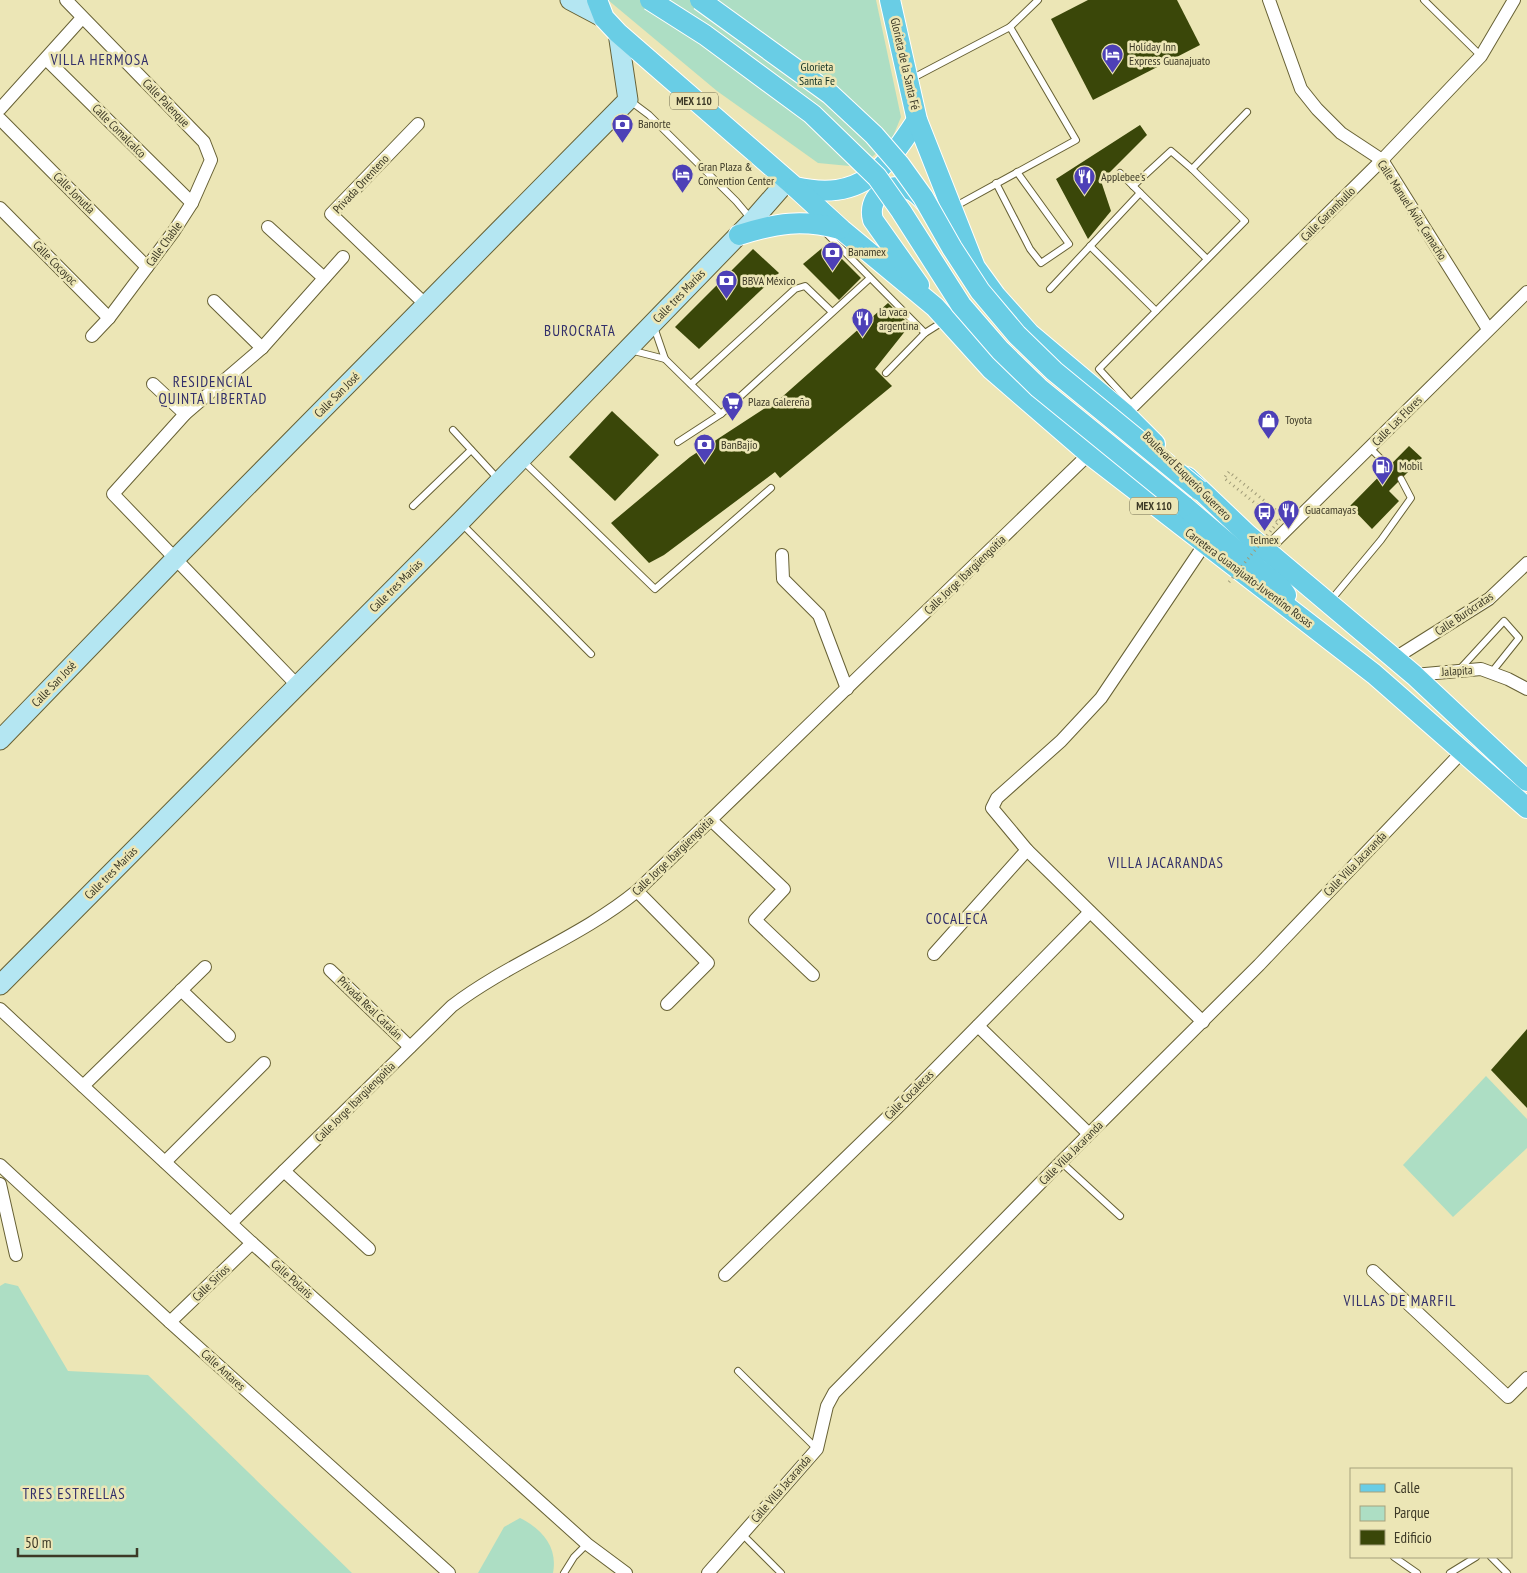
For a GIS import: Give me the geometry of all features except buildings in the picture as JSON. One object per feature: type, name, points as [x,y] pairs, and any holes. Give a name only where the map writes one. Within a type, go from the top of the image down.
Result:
[{"type":"main road","points":[[570,0],[600,9]]},
{"type":"main road","points":[[650,0],[705,35],[812,114],[876,177],[902,212],[961,305],[1000,350],[1038,388],[1184,506],[1282,589],[1300,616]]},
{"type":"main road","points":[[700,0],[830,94],[874,135],[900,165],[923,197],[952,248],[980,291],[1017,335],[1054,372],[1199,490]]},
{"type":"main road","name":"Glorieta de la Santa Fé","points":[[791,184],[814,191],[842,190],[866,180],[892,157],[917,120],[890,0]]},
{"type":"main road","name":"MEX 110","points":[[600,9],[618,33],[791,184]]},
{"type":"main road","points":[[618,33],[628,100]]},
{"type":"main road","name":"Calle San José","points":[[2,735],[628,100]]},
{"type":"main road","name":"Boulevard Euquerio Guerrero","points":[[917,120],[952,208],[962,239],[975,267],[996,296],[1030,334],[1129,410],[1199,490],[1266,550],[1395,658],[1527,780]]},
{"type":"main road","name":"Calle tres Marías","points":[[0,985],[460,522],[791,184]]},
{"type":"main road","name":"Carretera Guanajuato-Juventino Rosas","points":[[791,184],[842,230],[941,313],[992,370],[1089,454],[1204,546],[1300,616],[1374,674],[1527,808]]},
{"type":"main road","points":[[941,313],[873,220],[872,202],[879,194],[889,188],[898,186],[917,193],[941,225],[972,275],[996,296]]},
{"type":"main road","points":[[746,228],[795,222],[816,223],[842,230]]},
{"type":"street","name":"Calle Palenque","points":[[66,0],[204,142]]},
{"type":"street","name":"Calle Manuel Ávila Camacho","points":[[1269,0],[1301,89],[1317,109],[1341,133],[1382,160],[1488,330]]},
{"type":"street","name":"Calle Garambullo","points":[[1129,410],[1382,160],[1482,56],[1514,0]]},
{"type":"street","points":[[0,109],[82,18]]},
{"type":"street","name":"Calle Comalcalco","points":[[46,59],[192,203]]},
{"type":"street","name":"Calle Jonutla","points":[[0,120],[147,267]]},
{"type":"street","name":"Privada Orrenteno","points":[[418,124],[331,214],[426,305]]},
{"type":"street","name":"Calle Chable","points":[[92,336],[109,318],[192,203],[210,160],[204,142]]},
{"type":"street","name":"Calle Cocoyoc","points":[[0,208],[109,318]]},
{"type":"street","points":[[268,227],[324,278]]},
{"type":"street","points":[[297,686],[113,494],[185,414],[262,348],[343,258]]},
{"type":"street","name":"Calle Las Flores","points":[[1266,550],[1527,292]]},
{"type":"street","points":[[214,301],[262,348]]},
{"type":"street","points":[[154,384],[185,414]]},
{"type":"street","name":"Calle Jorge Ibargüengoitia","points":[[231,1223],[452,1006],[477,987],[616,908],[637,891],[1089,454]]},
{"type":"street","points":[[1203,1022],[1027,850],[992,808],[997,798],[1062,741],[1101,698],[1204,546]]},
{"type":"street","points":[[782,555],[783,579],[819,615],[847,688]]},
{"type":"street","name":"Calle Burócratas","points":[[1395,658],[1489,599],[1527,563]]},
{"type":"street","name":"Jalapita","points":[[1414,675],[1481,669],[1527,689]]},
{"type":"street","name":"Calle Villa Jacaranda","points":[[708,1573],[817,1449],[827,1406],[834,1392],[1061,1162],[1203,1022],[1463,751]]},
{"type":"street","points":[[711,820],[784,889],[755,920],[813,975]]},
{"type":"street","points":[[934,954],[1027,850]]},
{"type":"street","points":[[637,891],[708,962],[667,1004]]},
{"type":"street","name":"Calle Cocalecas","points":[[725,1275],[978,1026],[1090,912]]},
{"type":"street","points":[[83,1086],[205,967]]},
{"type":"street","name":"Privada Real Catalán","points":[[330,970],[410,1047]]},
{"type":"street","points":[[181,990],[229,1036]]},
{"type":"street","name":"Calle Polaris","points":[[0,1009],[252,1243],[587,1544],[626,1573]]},
{"type":"street","points":[[978,1026],[1090,1134]]},
{"type":"street","points":[[165,1162],[264,1063]]},
{"type":"street","name":"Calle Antares","points":[[0,1165],[170,1322],[449,1573]]},
{"type":"street","points":[[284,1171],[369,1250]]},
{"type":"street","points":[[0,1184],[16,1255]]},
{"type":"street","name":"Calle Sirios","points":[[170,1322],[252,1243]]},
{"type":"street","points":[[1373,1271],[1508,1397],[1527,1378]]},
{"type":"lane","points":[[909,80],[1010,27],[1038,0]]},
{"type":"lane","points":[[1424,0],[1482,56]]},
{"type":"lane","points":[[952,208],[1076,140],[1010,27]]},
{"type":"lane","points":[[628,100],[649,114],[736,201],[746,228]]},
{"type":"lane","points":[[1192,168],[1247,112]]},
{"type":"lane","points":[[1129,410],[1099,369],[1245,221],[1192,168],[1171,151],[1133,186]]},
{"type":"lane","points":[[996,183],[1030,249],[1042,263],[1069,244],[1017,172]]},
{"type":"lane","points":[[1120,173],[1207,259]]},
{"type":"lane","points":[[1050,289],[1140,193]]},
{"type":"lane","points":[[816,223],[869,279],[925,333]]},
{"type":"lane","points":[[1090,246],[1156,311]]},
{"type":"lane","points":[[678,442],[721,414],[869,279]]},
{"type":"lane","points":[[691,384],[795,289],[805,286],[832,312]]},
{"type":"lane","points":[[886,373],[925,333],[941,313]]},
{"type":"lane","points":[[653,324],[665,359],[721,414]]},
{"type":"lane","points":[[628,350],[665,359]]},
{"type":"lane","points":[[453,430],[500,481]]},
{"type":"lane","points":[[1370,448],[1389,466]]},
{"type":"lane","points":[[413,506],[471,450]]},
{"type":"lane","points":[[521,459],[655,589],[771,488]]},
{"type":"lane","points":[[1328,603],[1381,540],[1411,498],[1401,479]]},
{"type":"lane","points":[[460,522],[591,654]]},
{"type":"lane","points":[[1459,671],[1504,621],[1519,638],[1491,672]]},
{"type":"lane","points":[[1061,1162],[1120,1216]]},
{"type":"lane","points":[[738,1371],[817,1449]]},
{"type":"lane","points":[[742,1535],[781,1573]]},
{"type":"lane","points":[[564,1573],[574,1557],[587,1544]]},
{"type":"lane","points":[[1395,1558],[1417,1573]]},
{"type":"lane","points":[[1450,1573],[1474,1558]]},
{"type":"lane","points":[[1492,1558],[1507,1573]]},
{"type":"path","points":[[1229,582],[1283,516],[1228,472],[1224,478],[1287,529]]},
{"type":"green space","name":"Glorieta Santa Fe","points":[[608,0],[876,0],[901,117],[891,141],[860,167],[818,163],[717,91]]},
{"type":"green space","points":[[1486,1076],[1527,1119],[1527,1148],[1453,1217],[1403,1165]]},
{"type":"green space","points":[[5,1283],[18,1286],[68,1371],[148,1375],[352,1573],[0,1573],[0,1286]]},
{"type":"green space","points":[[520,1518],[528,1522],[547,1540],[553,1555],[553,1573],[478,1573],[504,1527]]},
{"type":"place","name":"Holiday Inn Express Guanajuato","points":[[1113,73]]},
{"type":"place","name":"Banorte","points":[[622,143]]},
{"type":"place","name":"Gran Plaza & Convention Center","points":[[682,193]]},
{"type":"place","name":"Applebee's","points":[[1085,196]]},
{"type":"place","name":"Banamex","points":[[832,271]]},
{"type":"place","name":"BBVA México","points":[[726,300]]},
{"type":"place","name":"la vaca argentina","points":[[863,338]]},
{"type":"place","name":"Plaza Galereña","points":[[732,421]]},
{"type":"place","name":"Toyota","points":[[1269,439]]},
{"type":"place","name":"BanBajio","points":[[705,464]]},
{"type":"place","name":"Mobil","points":[[1383,485]]},
{"type":"place","name":"Guacamayas","points":[[1289,529]]},
{"type":"place","name":"Telmex","points":[[1264,532]]},
{"type":"district","name":"VILLA HERMOSA","points":[[100,60]]},
{"type":"district","name":"BUROCRATA","points":[[580,331]]},
{"type":"district","name":"RESIDENCIAL QUINTA LIBERTAD","points":[[213,390]]},
{"type":"district","name":"VILLA JACARANDAS","points":[[1166,863]]},
{"type":"district","name":"COCALECA","points":[[957,919]]},
{"type":"district","name":"VILLAS DE MARFIL","points":[[1400,1301]]},
{"type":"district","name":"TRES ESTRELLAS","points":[[74,1494]]}]
